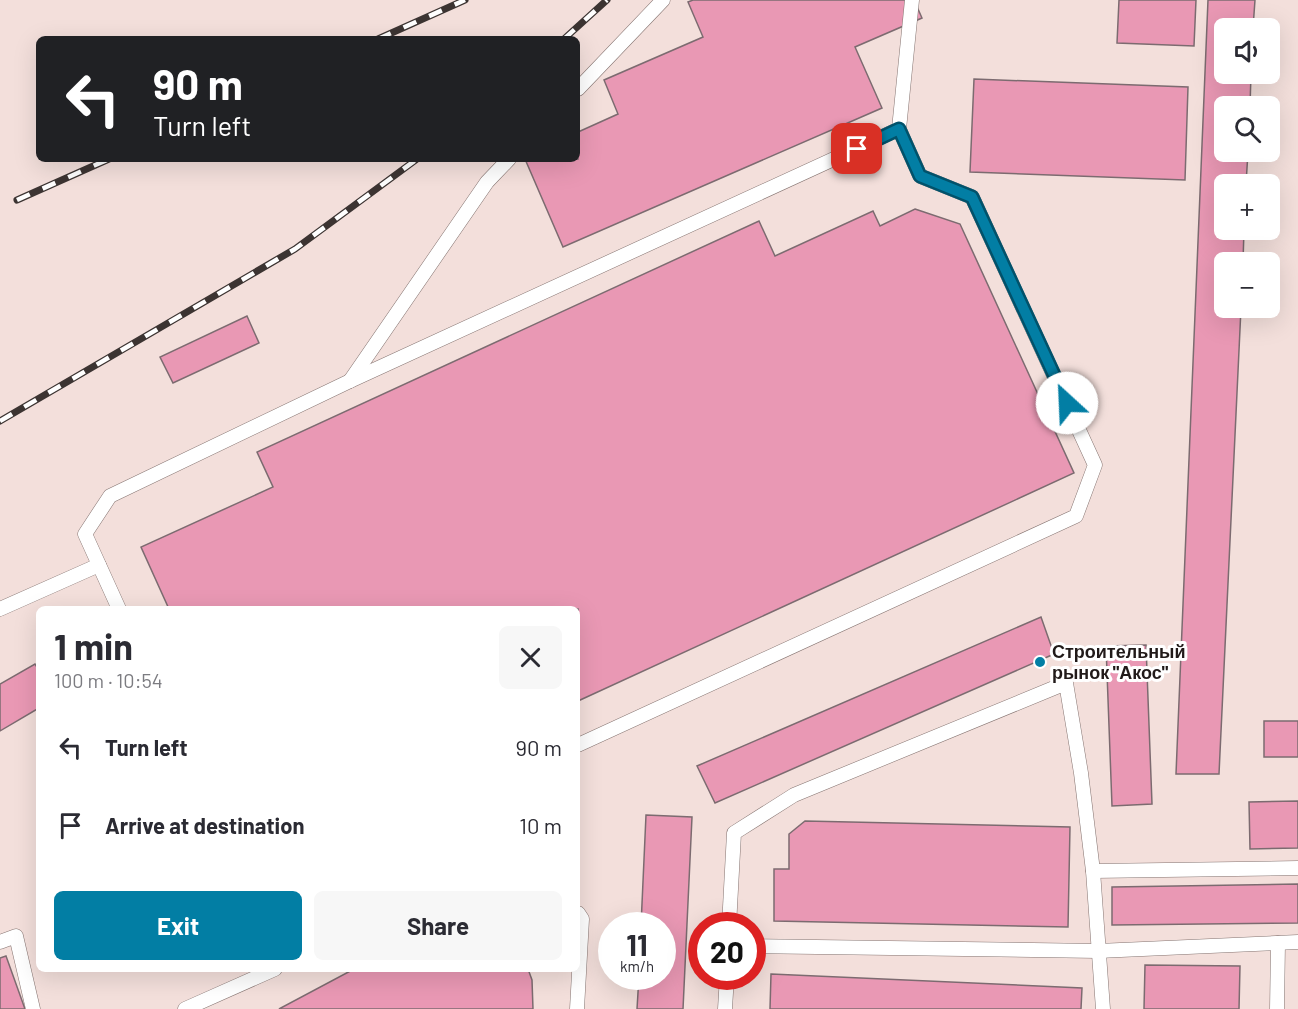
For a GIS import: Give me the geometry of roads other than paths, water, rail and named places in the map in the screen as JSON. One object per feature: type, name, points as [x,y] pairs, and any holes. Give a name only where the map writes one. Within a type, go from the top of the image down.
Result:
[{"type":"lane","points":[[580,86],[663,0]]},
{"type":"lane","points":[[580,744],[1076,516],[1095,465],[1090,454],[972,197],[920,176],[899,129],[912,0]]},
{"type":"lane","points":[[118,606],[85,534],[110,496],[350,381],[899,129]]},
{"type":"lane","points":[[350,381],[487,182],[506,162]]},
{"type":"lane","points":[[0,609],[99,565]]},
{"type":"lane","points":[[730,912],[734,833],[794,795],[1066,683],[1081,773],[1093,871],[1103,1009]]},
{"type":"lane","points":[[1093,871],[1298,868]]},
{"type":"lane","points":[[580,916],[582,919],[580,955]]},
{"type":"lane","points":[[0,942],[16,936],[33,1009]]},
{"type":"lane","points":[[766,946],[1098,951],[1298,942]]},
{"type":"lane","points":[[1277,1009],[1278,943]]},
{"type":"lane","points":[[185,1009],[268,972]]},
{"type":"lane","points":[[577,1009],[579,972]]},
{"type":"lane","points":[[725,1009],[726,990]]},
{"type":"railway","points":[[385,36],[465,0]]},
{"type":"railway","points":[[567,36],[607,0]]},
{"type":"railway","points":[[17,200],[102,162]]},
{"type":"railway","points":[[0,421],[295,249],[413,162]]},
{"type":"place","name":"Строительный рынок \"Акос\"","points":[[1040,662]]}]
